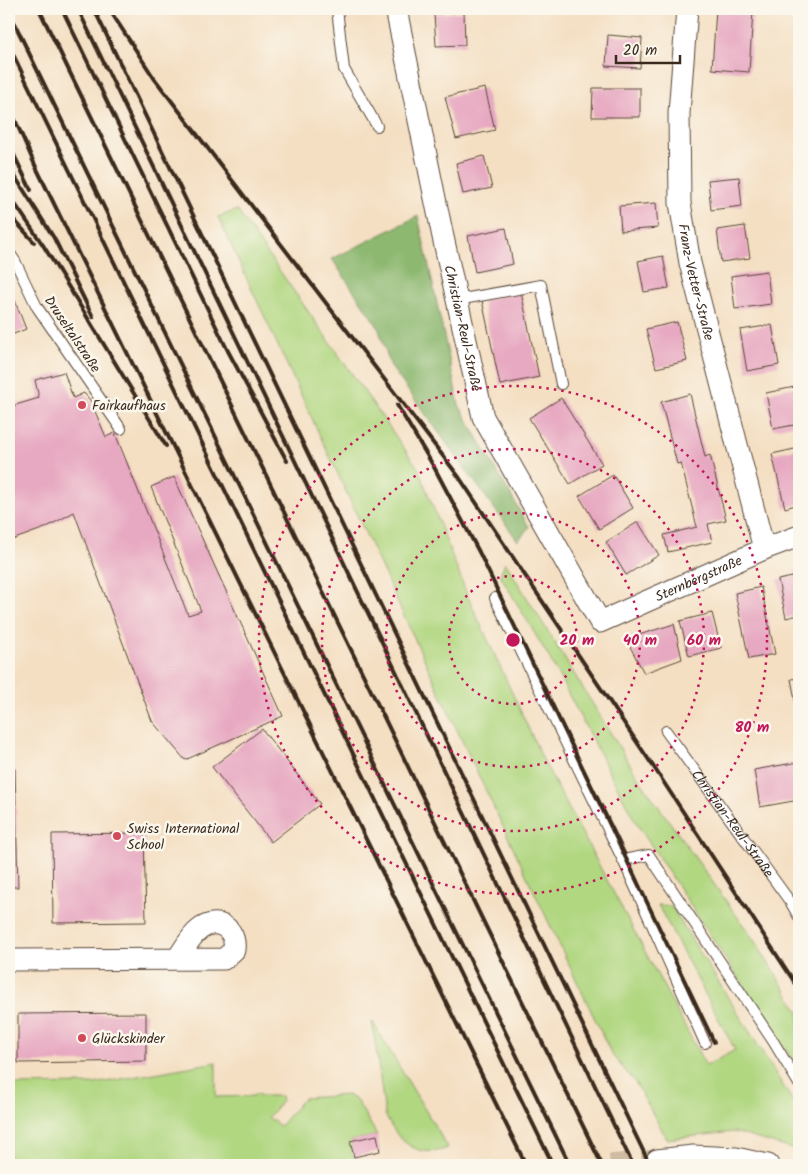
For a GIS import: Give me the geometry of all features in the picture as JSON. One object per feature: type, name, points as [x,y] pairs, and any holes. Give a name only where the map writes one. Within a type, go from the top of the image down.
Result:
[{"type":"street","name":"Christian-Reul-Straße","points":[[396,9],[483,417],[600,622]]},
{"type":"street","name":"Franz-Vetter-Straße","points":[[687,9],[679,113],[680,203],[690,263],[764,548]]},
{"type":"street","name":"Sternbergstraße","points":[[600,622],[764,548],[799,536]]},
{"type":"street","points":[[9,960],[178,958]]},
{"type":"street","points":[[657,1160],[693,1156],[736,1158],[768,1165]]},
{"type":"lane","points":[[337,9],[344,69],[377,126]]},
{"type":"lane","name":"Druseltalstraße","points":[[9,252],[15,260],[37,307],[121,429]]},
{"type":"lane","points":[[458,300],[541,285],[561,384]]},
{"type":"lane","points":[[495,598],[623,860],[705,1043]]},
{"type":"lane","name":"Christian-Reul-Straße","points":[[666,731],[792,903],[799,917]]},
{"type":"lane","points":[[623,860],[649,855],[773,1041],[799,1084]]},
{"type":"green space","points":[[237,210],[418,468],[468,597],[544,762],[706,1066],[735,1050],[658,905],[671,906],[799,1111],[799,1149],[796,1150],[734,1132],[667,1139],[635,1082],[612,1055],[466,749],[218,217]]},
{"type":"green space","points":[[418,216],[459,405],[529,527],[518,541],[391,367],[378,327],[332,259]]},
{"type":"green space","points":[[505,562],[639,779],[756,943],[799,1012],[799,1070],[635,821],[550,659],[500,575]]},
{"type":"green space","points":[[372,1021],[448,1148],[437,1151],[417,1149],[409,1145],[395,1132],[385,1114]]},
{"type":"green space","points":[[216,1062],[216,1097],[254,1096],[256,1093],[261,1096],[281,1096],[282,1101],[268,1117],[280,1126],[304,1098],[348,1095],[357,1101],[377,1135],[351,1141],[356,1165],[9,1165],[9,1085],[94,1084]]},
{"type":"building","points":[[716,9],[753,11],[749,72],[712,69]]},
{"type":"building","points":[[464,12],[465,45],[436,46],[434,14]]},
{"type":"building","points":[[608,35],[642,38],[640,68],[606,66]]},
{"type":"building","points":[[485,88],[495,130],[456,139],[445,97]]},
{"type":"building","points":[[593,88],[640,88],[640,117],[592,117]]},
{"type":"building","points":[[484,156],[492,188],[463,194],[456,163]]},
{"type":"building","points":[[739,177],[742,206],[711,210],[708,180]]},
{"type":"building","points":[[656,203],[658,228],[621,231],[619,206]]},
{"type":"building","points":[[745,226],[750,258],[721,262],[717,230]]},
{"type":"building","points":[[506,228],[513,264],[475,272],[468,236]]},
{"type":"building","points":[[663,256],[669,288],[644,292],[638,261]]},
{"type":"building","points":[[767,271],[771,304],[735,309],[731,276]]},
{"type":"building","points":[[9,286],[26,329],[9,336]]},
{"type":"building","points":[[521,292],[539,377],[500,385],[482,300]]},
{"type":"building","points":[[677,322],[687,361],[656,368],[646,329]]},
{"type":"building","points":[[772,325],[779,365],[747,371],[740,330]]},
{"type":"building","points":[[64,372],[73,398],[84,393],[90,400],[106,437],[115,433],[188,615],[201,611],[151,487],[174,477],[283,716],[185,760],[152,721],[74,512],[45,528],[9,541],[9,407],[39,398],[35,380]]},
{"type":"building","points":[[799,386],[799,424],[773,429],[766,393]]},
{"type":"building","points":[[690,394],[705,457],[710,455],[726,520],[708,524],[712,542],[668,552],[664,535],[697,527],[681,463],[677,464],[661,402]]},
{"type":"building","points":[[561,398],[602,464],[570,484],[529,418]]},
{"type":"building","points":[[799,448],[799,504],[785,508],[772,454]]},
{"type":"building","points":[[613,475],[633,508],[599,529],[579,496]]},
{"type":"building","points":[[638,522],[659,555],[626,575],[606,542]]},
{"type":"building","points":[[795,570],[799,570],[799,615],[786,618],[778,580],[797,576]]},
{"type":"building","points":[[761,587],[775,654],[749,659],[735,593]]},
{"type":"building","points":[[712,613],[721,648],[689,656],[680,621]]},
{"type":"building","points":[[674,624],[682,659],[644,673],[626,639]]},
{"type":"building","points":[[799,678],[799,715],[798,716],[791,679]]},
{"type":"building","points":[[262,729],[320,804],[271,842],[212,767]]},
{"type":"building","points":[[799,762],[799,800],[760,807],[754,770]]},
{"type":"building","points":[[9,769],[15,769],[18,887],[9,887]]},
{"type":"building","points":[[144,833],[146,922],[53,923],[52,834]]},
{"type":"building","name":"Glückskinder","points":[[146,1013],[146,1061],[18,1063],[18,1014]]},
{"type":"building","points":[[377,1135],[380,1151],[354,1157],[350,1141]]},
{"type":"tunnel","points":[[610,1165],[657,1160]]},
{"type":"railway","points":[[39,9],[602,1165]]},
{"type":"railway","points":[[62,9],[228,351],[287,461]]},
{"type":"railway","points":[[78,9],[633,1165]]},
{"type":"railway","points":[[94,9],[650,1165]]},
{"type":"railway","points":[[109,9],[154,78],[459,477],[655,769],[799,989]]},
{"type":"railway","points":[[9,12],[570,1165]]},
{"type":"railway","points":[[9,46],[553,1165]]},
{"type":"railway","points":[[9,106],[34,163],[526,1165]]},
{"type":"railway","points":[[9,145],[31,190]]},
{"type":"railway","points":[[9,167],[54,238],[93,317]]},
{"type":"railway","points":[[9,195],[43,245],[166,446]]},
{"type":"railway","points":[[9,214],[34,242]]},
{"type":"railway","points":[[397,405],[434,467],[479,552],[714,1042]]},
{"type":"place","name":"Fairkaufhaus","points":[[82,405]]},
{"type":"place","name":"Swiss International School","points":[[117,836]]},
{"type":"place","name":"Glückskinder","points":[[82,1038]]}]
